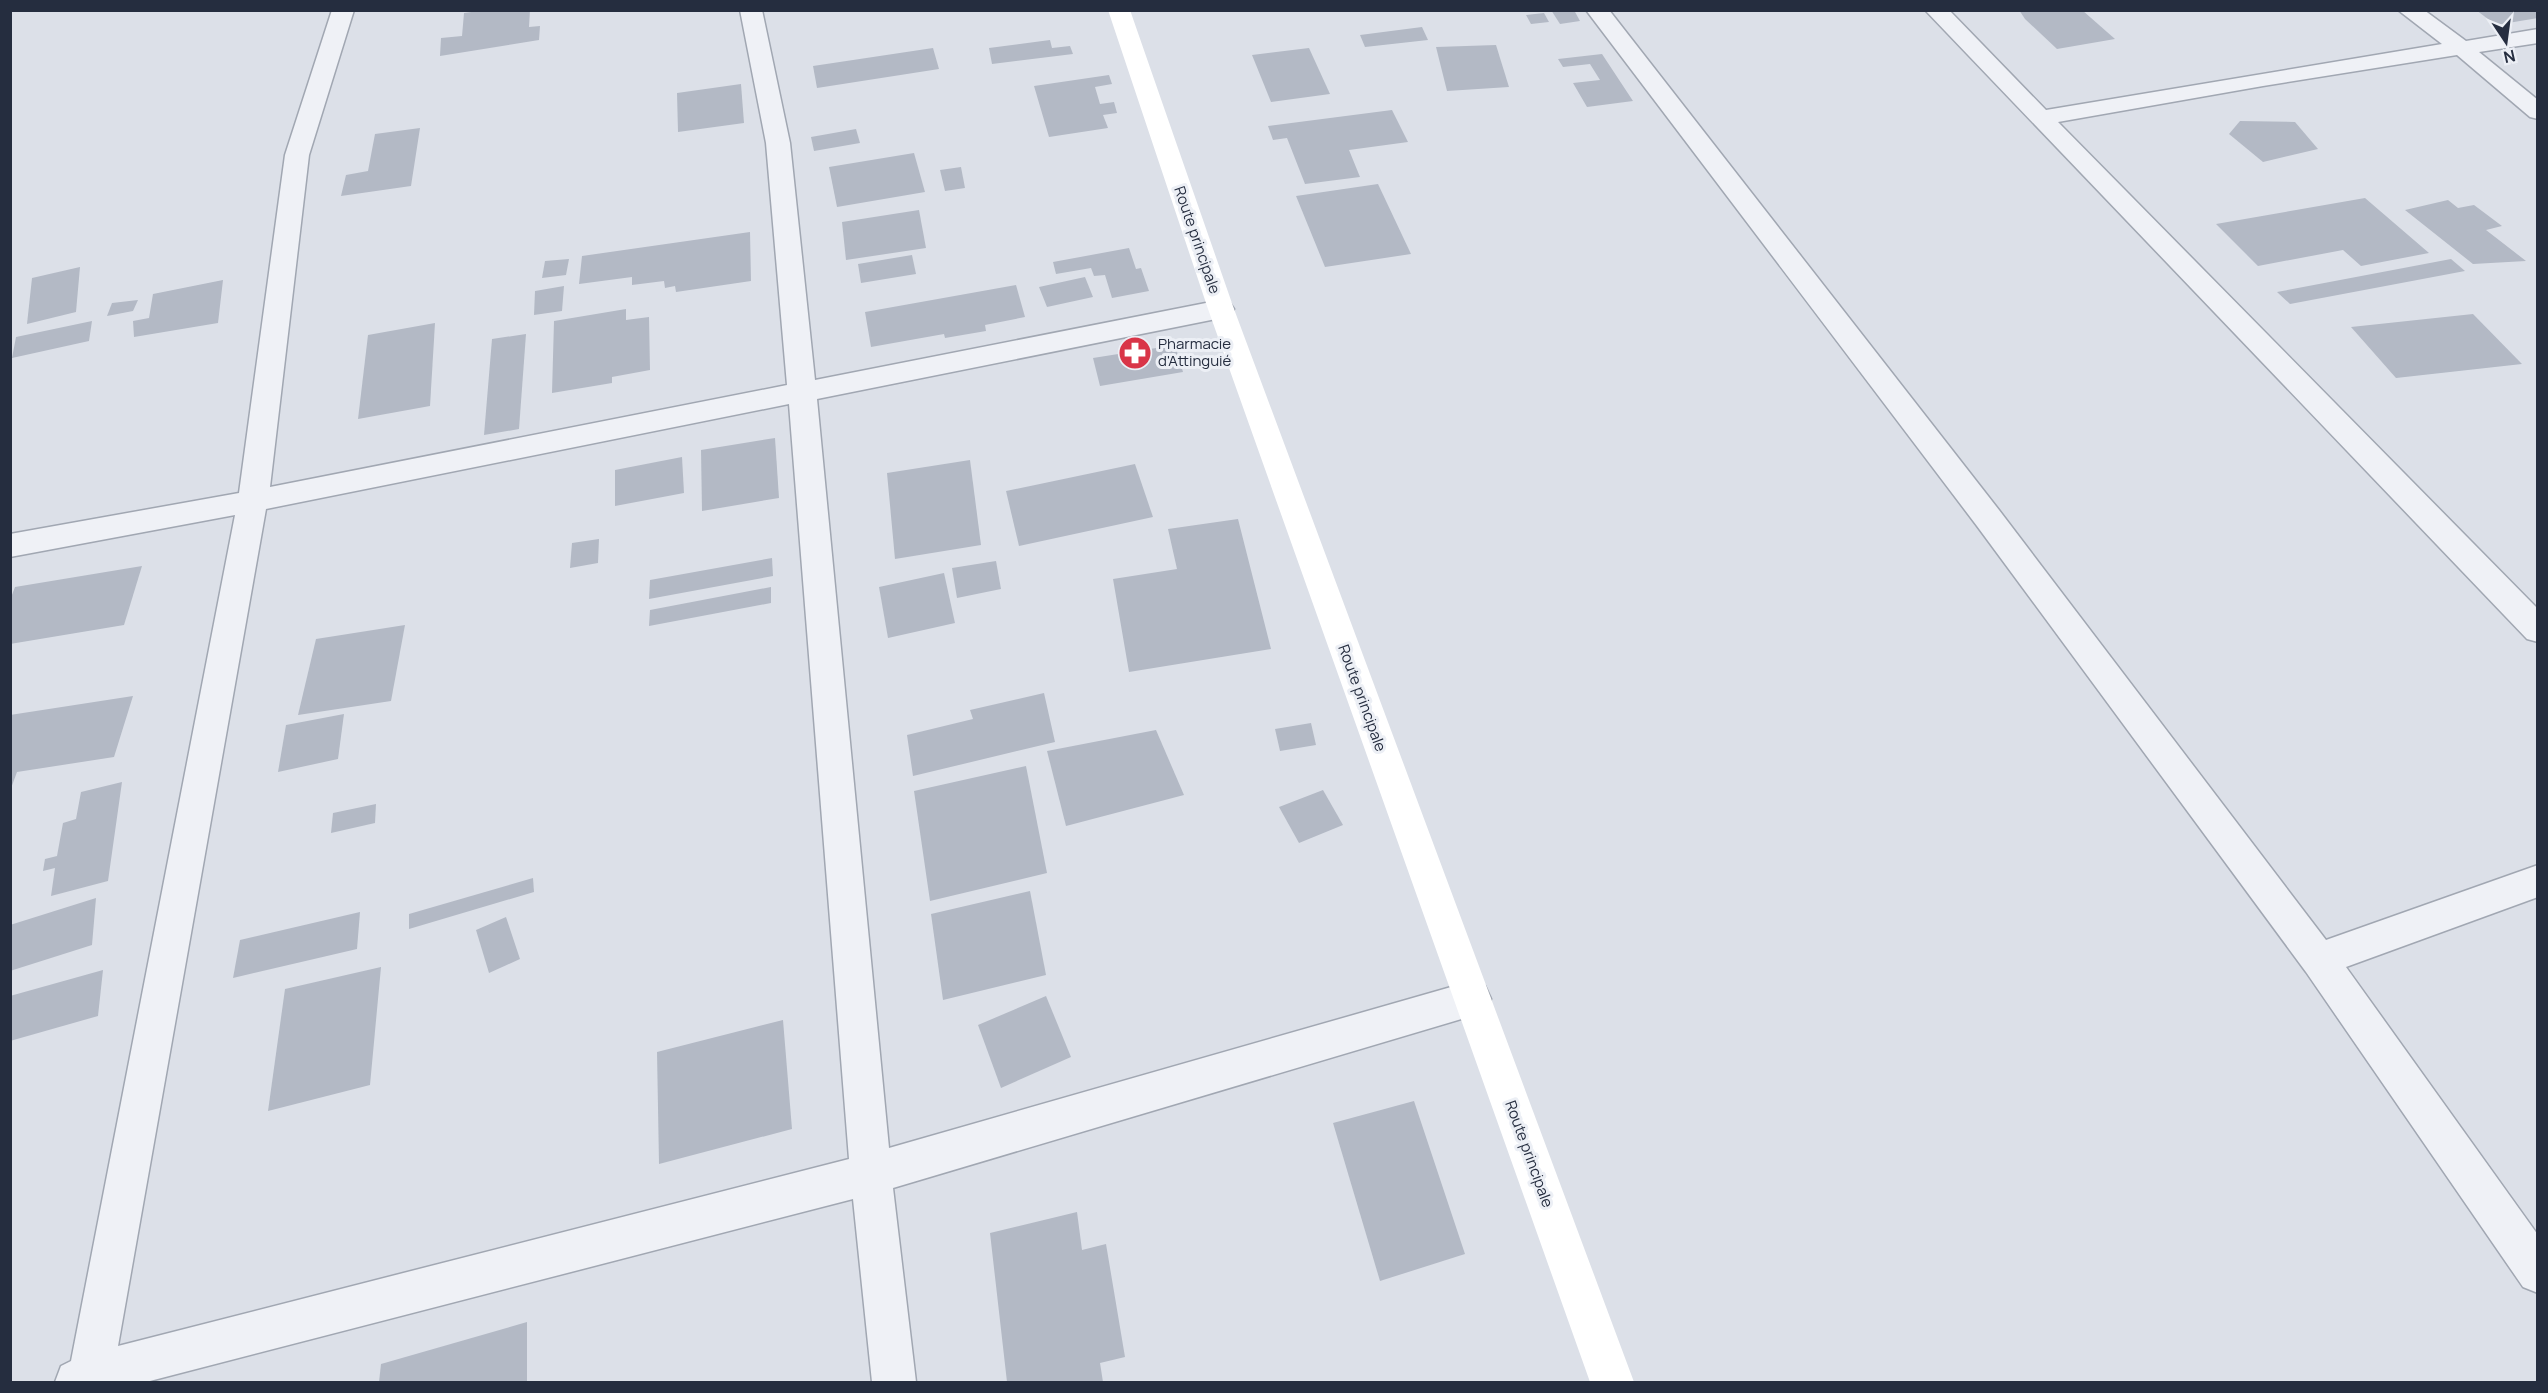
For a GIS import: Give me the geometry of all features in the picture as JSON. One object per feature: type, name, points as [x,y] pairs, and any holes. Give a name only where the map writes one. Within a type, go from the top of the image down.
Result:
[{"type":"street","points":[[343,10],[297,155],[253,501],[85,1380],[871,1174],[1472,999]]},
{"type":"street","points":[[751,10],[778,143],[871,1174],[894,1383]]},
{"type":"street","name":"Route principale","points":[[1119,10],[1221,309],[1612,1383]]},
{"type":"street","points":[[1597,10],[1981,508],[2319,960],[2538,1272]]},
{"type":"street","points":[[1936,10],[2538,630]]},
{"type":"street","points":[[2409,10],[2460,48],[2538,112]]},
{"type":"street","points":[[2040,118],[2274,77],[2538,36]]},
{"type":"street","points":[[10,546],[253,501],[1221,309]]},
{"type":"street","points":[[2319,960],[2538,881]]},
{"type":"building","points":[[486,10],[530,10],[529,27],[540,26],[539,40],[440,56],[441,38],[462,36],[464,13]]},
{"type":"building","points":[[1551,10],[1574,10],[1580,21],[1560,24]]},
{"type":"building","points":[[2019,10],[2082,10],[2115,39],[2057,49],[2025,19]]},
{"type":"building","points":[[2476,10],[2538,10],[2538,18],[2496,25]]},
{"type":"building","points":[[1544,13],[1549,22],[1531,24],[1526,15]]},
{"type":"building","points":[[1422,27],[1428,40],[1365,47],[1360,35]]},
{"type":"building","points":[[1050,40],[1052,48],[1070,46],[1073,54],[992,64],[989,48]]},
{"type":"building","points":[[1496,45],[1509,87],[1447,91],[1436,47]]},
{"type":"building","points":[[933,48],[939,69],[817,88],[813,66]]},
{"type":"building","points":[[1309,48],[1330,94],[1271,102],[1252,55]]},
{"type":"building","points":[[1602,54],[1633,101],[1587,107],[1573,83],[1600,80],[1590,64],[1563,67],[1558,59]]},
{"type":"building","points":[[1109,75],[1112,84],[1095,87],[1100,104],[1114,102],[1117,113],[1103,115],[1108,128],[1049,137],[1034,86]]},
{"type":"building","points":[[741,84],[744,123],[678,132],[677,93]]},
{"type":"building","points":[[1392,110],[1408,142],[1349,150],[1360,177],[1305,184],[1287,138],[1273,140],[1268,126]]},
{"type":"building","points":[[2240,121],[2295,122],[2318,149],[2263,162],[2229,134]]},
{"type":"building","points":[[420,128],[411,186],[341,196],[346,175],[368,171],[375,134]]},
{"type":"building","points":[[856,129],[860,143],[814,151],[811,137]]},
{"type":"building","points":[[914,153],[925,192],[837,207],[829,167]]},
{"type":"building","points":[[961,167],[965,188],[945,191],[940,170]]},
{"type":"building","points":[[1378,184],[1411,254],[1325,267],[1296,196]]},
{"type":"building","points":[[2365,198],[2429,253],[2361,266],[2343,250],[2258,266],[2216,224]]},
{"type":"building","points":[[2448,200],[2458,208],[2474,205],[2502,226],[2486,230],[2526,261],[2473,264],[2405,210]]},
{"type":"building","points":[[919,210],[926,248],[846,260],[842,222]]},
{"type":"building","points":[[750,232],[751,281],[676,292],[675,286],[665,288],[664,281],[632,285],[632,277],[579,284],[582,256]]},
{"type":"building","points":[[1129,248],[1136,269],[1141,268],[1149,291],[1112,298],[1105,275],[1094,276],[1091,268],[1056,274],[1053,262]]},
{"type":"building","points":[[912,255],[916,274],[861,283],[858,264]]},
{"type":"building","points":[[569,259],[566,275],[542,278],[545,261]]},
{"type":"building","points":[[2451,259],[2465,271],[2290,304],[2277,292]]},
{"type":"building","points":[[80,267],[76,312],[27,324],[32,278]]},
{"type":"building","points":[[1085,277],[1093,297],[1047,307],[1039,287]]},
{"type":"building","points":[[223,280],[218,323],[134,337],[133,321],[149,318],[153,294]]},
{"type":"building","points":[[1016,285],[1025,317],[985,325],[986,331],[945,338],[944,334],[871,347],[865,312]]},
{"type":"building","points":[[564,286],[562,311],[534,315],[535,291]]},
{"type":"building","points":[[138,300],[133,311],[107,316],[112,303]]},
{"type":"building","points":[[626,309],[626,320],[649,317],[650,370],[612,377],[612,383],[552,393],[554,321]]},
{"type":"building","points":[[2473,314],[2522,364],[2396,378],[2351,327]]},
{"type":"building","points":[[92,321],[89,341],[12,358],[16,337]]},
{"type":"building","points":[[435,323],[430,406],[358,419],[368,335]]},
{"type":"building","points":[[526,334],[519,429],[484,435],[492,339]]},
{"type":"building","points":[[1175,345],[1183,372],[1100,386],[1093,358]]},
{"type":"building","points":[[775,438],[779,498],[702,511],[701,450]]},
{"type":"building","points":[[682,457],[684,493],[615,506],[615,470]]},
{"type":"building","points":[[970,460],[981,545],[895,559],[887,473]]},
{"type":"building","points":[[1135,464],[1153,517],[1019,546],[1006,491]]},
{"type":"building","points":[[1238,519],[1271,649],[1129,672],[1113,579],[1177,569],[1168,529]]},
{"type":"building","points":[[599,539],[598,563],[570,568],[572,543]]},
{"type":"building","points":[[772,558],[773,576],[649,599],[650,580]]},
{"type":"building","points":[[996,561],[1001,589],[957,598],[952,568]]},
{"type":"building","points":[[142,566],[124,625],[10,644],[10,600],[15,587]]},
{"type":"building","points":[[944,573],[955,623],[888,638],[879,587]]},
{"type":"building","points":[[771,587],[771,603],[649,626],[650,610]]},
{"type":"building","points":[[405,625],[391,701],[298,715],[316,639]]},
{"type":"building","points":[[1044,693],[1055,742],[913,776],[907,735],[973,719],[970,710]]},
{"type":"building","points":[[133,696],[114,757],[17,772],[10,791],[10,715]]},
{"type":"building","points":[[344,714],[338,759],[278,772],[286,725]]},
{"type":"building","points":[[1311,723],[1316,745],[1280,751],[1275,729]]},
{"type":"building","points":[[1156,730],[1184,795],[1066,826],[1047,751]]},
{"type":"building","points":[[1026,766],[1047,873],[930,901],[914,791]]},
{"type":"building","points":[[122,782],[108,881],[51,896],[55,868],[43,871],[45,859],[57,856],[63,823],[76,819],[81,792]]},
{"type":"building","points":[[1323,790],[1343,825],[1299,843],[1279,807]]},
{"type":"building","points":[[376,804],[375,823],[331,833],[333,813]]},
{"type":"building","points":[[533,878],[534,892],[409,929],[409,914]]},
{"type":"building","points":[[1030,891],[1046,975],[943,1000],[931,914]]},
{"type":"building","points":[[96,898],[92,945],[10,971],[10,925]]},
{"type":"building","points":[[360,912],[357,949],[233,978],[240,940]]},
{"type":"building","points":[[506,917],[520,959],[489,973],[476,930]]},
{"type":"building","points":[[381,967],[370,1085],[268,1111],[285,989]]},
{"type":"building","points":[[103,970],[98,1016],[10,1041],[10,996]]},
{"type":"building","points":[[1046,996],[1071,1057],[1001,1088],[978,1025]]},
{"type":"building","points":[[783,1020],[792,1129],[659,1164],[657,1052]]},
{"type":"building","points":[[1414,1101],[1465,1254],[1380,1281],[1333,1123]]},
{"type":"building","points":[[1077,1212],[1082,1250],[1106,1244],[1125,1357],[1100,1363],[1103,1382],[1007,1382],[990,1233]]},
{"type":"building","points":[[527,1322],[527,1382],[379,1382],[381,1364]]},
{"type":"place","name":"Pharmacie d'Attinguié","points":[[1135,353]]}]
